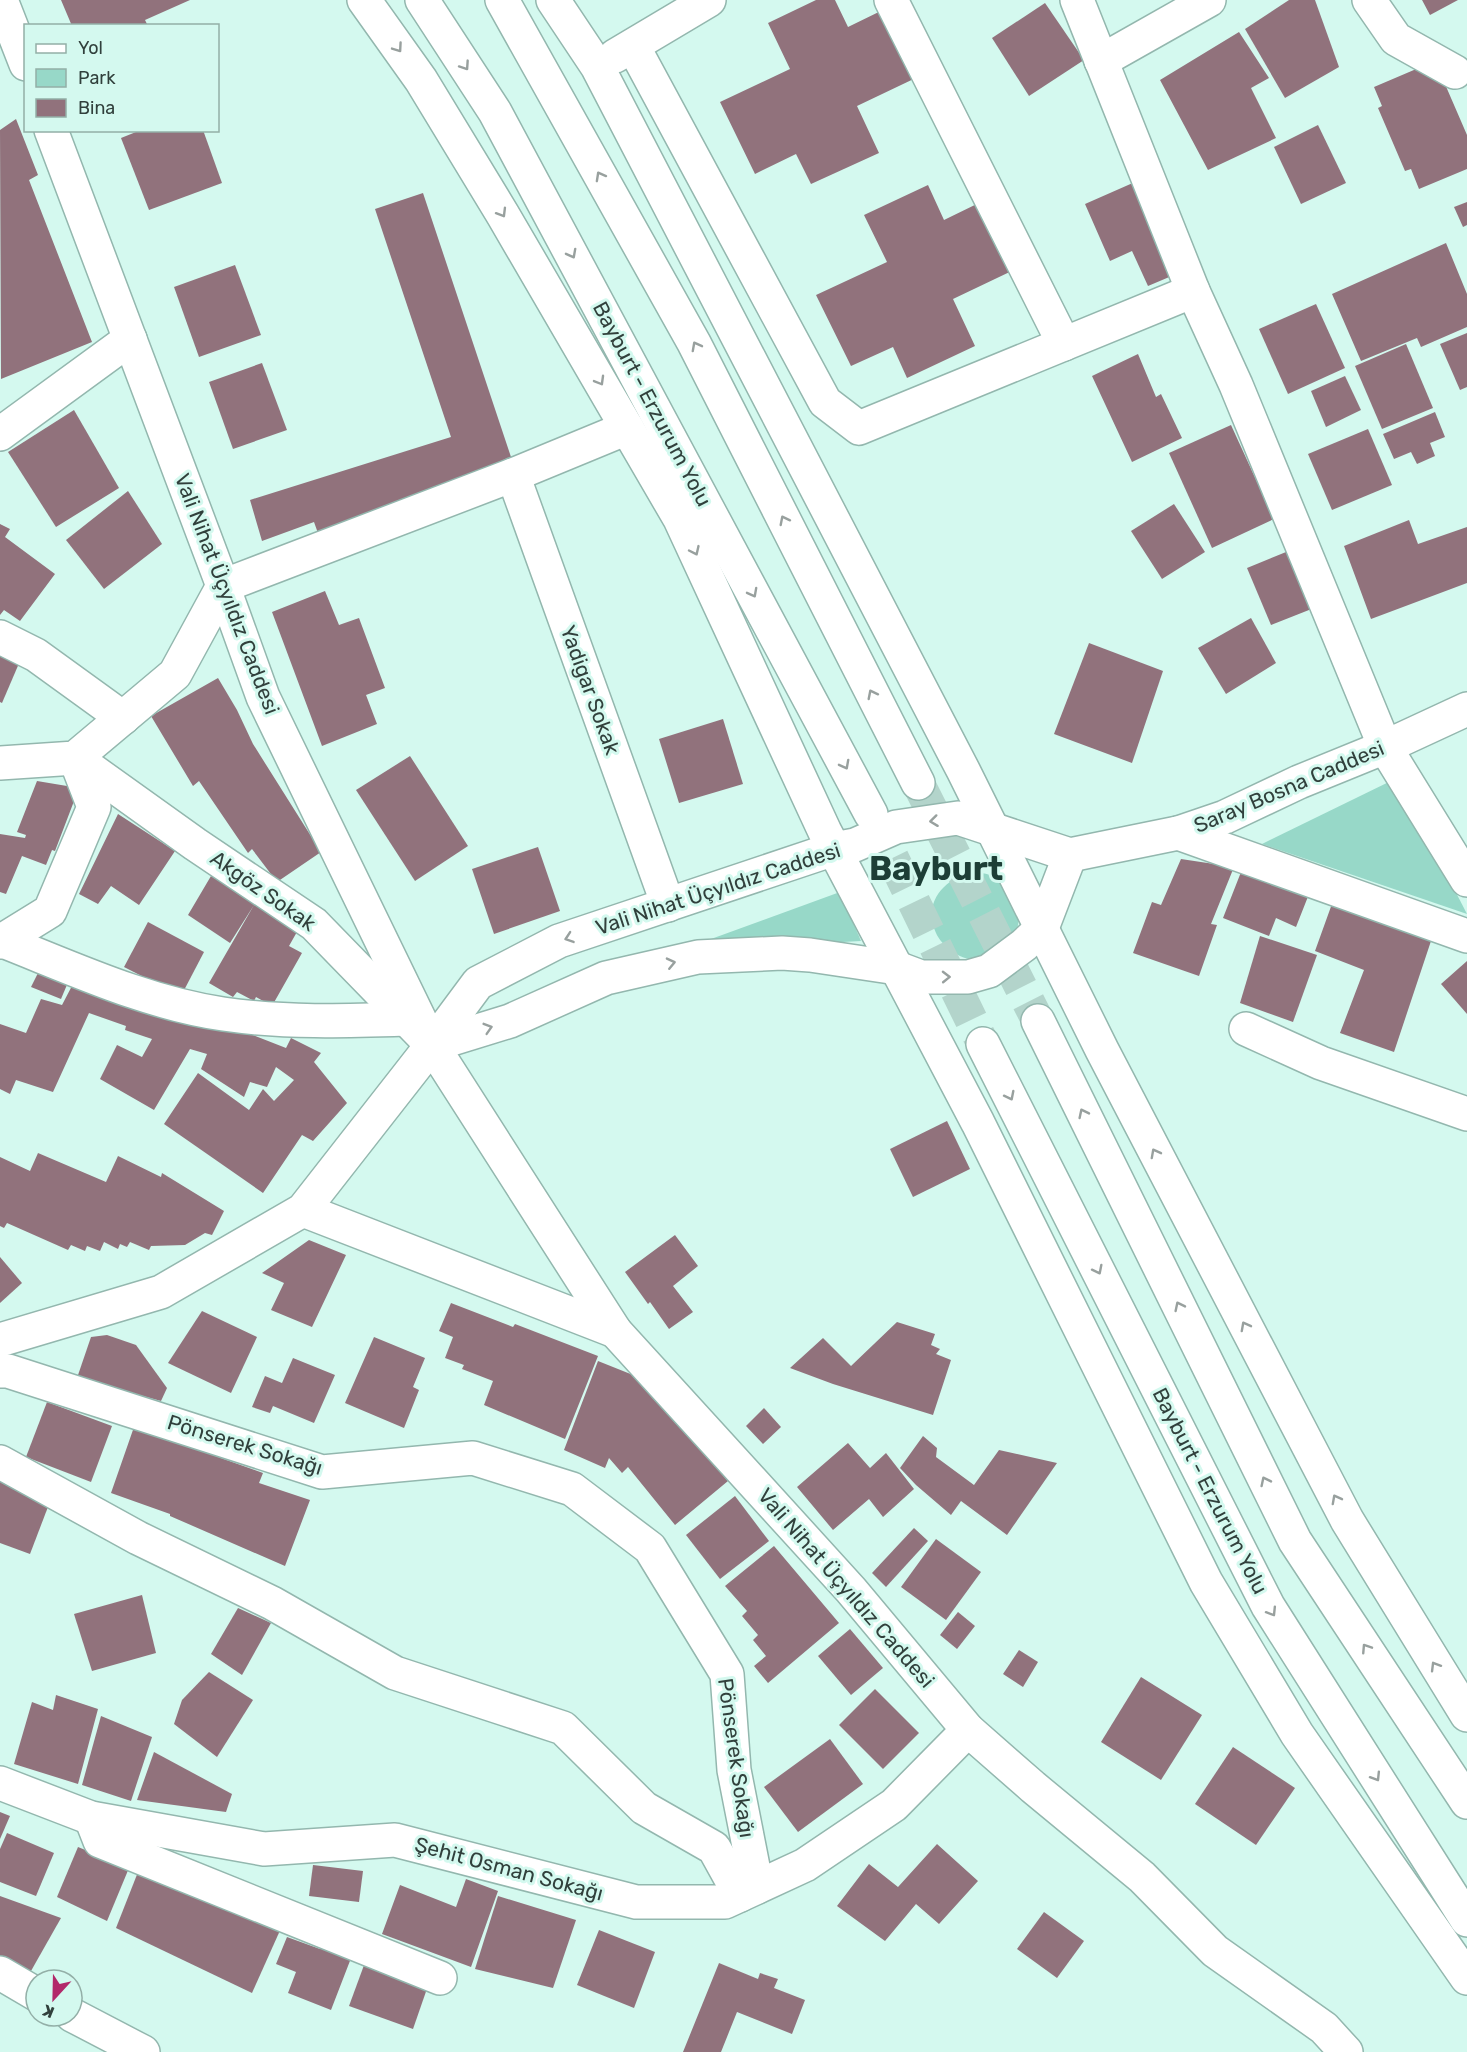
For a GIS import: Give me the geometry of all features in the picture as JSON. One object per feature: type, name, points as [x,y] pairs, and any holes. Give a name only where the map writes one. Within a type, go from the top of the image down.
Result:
[{"type":"main road","points":[[1,0],[24,59]]},
{"type":"main road","points":[[364,0],[427,89],[680,519],[834,849],[989,1144],[1206,1582],[1297,1734],[1467,1978]]},
{"type":"main road","name":"Bayburt - Erzurum Yolu","points":[[422,0],[495,112],[871,814]]},
{"type":"main road","points":[[502,0],[694,343],[918,783]]},
{"type":"main road","points":[[553,0],[597,66],[992,828],[1102,1050],[1347,1520],[1467,1715]]},
{"type":"main road","points":[[597,66],[709,0]]},
{"type":"main road","points":[[891,0],[1064,344]]},
{"type":"main road","points":[[1077,0],[1193,291],[1236,385],[1384,747],[1467,880]]},
{"type":"main road","points":[[1101,60],[1209,0]]},
{"type":"main road","points":[[1369,0],[1396,39],[1463,78]]},
{"type":"main road","points":[[633,46],[825,402],[859,428],[1193,291]]},
{"type":"main road","name":"Vali Nihat Üçyıldız Caddesi","points":[[52,132],[263,697],[432,1045],[615,1331],[851,1590],[968,1730],[1142,1877],[1215,1951],[1324,2028],[1346,2052]]},
{"type":"main road","points":[[0,434],[130,339]]},
{"type":"main road","points":[[0,764],[75,758],[175,674],[223,586],[513,475],[627,428]]},
{"type":"main road","name":"Yadigar Sokak","points":[[513,475],[668,905]]},
{"type":"main road","points":[[0,637],[36,655],[123,717]]},
{"type":"main road","name":"Saray Bosna Caddesi","points":[[1070,855],[1178,833],[1225,817],[1467,708]]},
{"type":"main road","points":[[1,942],[50,911],[94,807],[75,758]]},
{"type":"main road","name":"Akgöz Sokak","points":[[75,758],[195,844],[314,924],[432,1045]]},
{"type":"main road","name":"Vali Nihat Üçyıldız Caddesi","points":[[432,1045],[478,983],[559,941],[834,849],[855,845],[896,827],[958,818],[1070,855]]},
{"type":"main road","points":[[1178,833],[1467,936]]},
{"type":"main road","points":[[0,1340],[161,1292],[303,1210],[432,1045],[510,1021],[606,978],[698,957],[782,953],[810,955],[897,968],[921,977],[968,977],[989,971],[1024,945],[1042,928],[1070,855]]},
{"type":"main road","points":[[1,942],[163,1001],[224,1014],[314,1022],[406,1019]]},
{"type":"main road","points":[[1038,1021],[1295,1541],[1467,1802]]},
{"type":"main road","points":[[1246,1029],[1320,1062],[1467,1114]]},
{"type":"main road","name":"Bayburt - Erzurum Yolu","points":[[983,1044],[1268,1606],[1467,1920]]},
{"type":"main road","points":[[303,1210],[615,1331]]},
{"type":"main road","name":"Pönserek Sokağı","points":[[0,1371],[8,1371],[322,1472],[473,1458],[572,1489],[650,1548],[726,1674],[734,1770],[749,1891]]},
{"type":"main road","points":[[0,1462],[138,1538],[272,1603],[395,1673],[563,1728],[644,1808],[714,1848],[749,1891]]},
{"type":"main road","name":"Şehit Osman Sokağı","points":[[0,1782],[91,1818],[264,1849],[395,1840],[636,1902],[725,1902],[805,1865],[894,1805],[968,1730]]},
{"type":"main road","points":[[91,1818],[100,1841],[440,1978]]},
{"type":"main road","points":[[0,1973],[24,1987]]},
{"type":"main road","points":[[84,2021],[143,2052]]},
{"type":"green space","points":[[1397,778],[1467,914],[1262,844]]},
{"type":"green space","points":[[972,872],[991,875],[998,880],[1019,916],[1015,932],[993,952],[979,959],[964,958],[950,950],[939,939],[932,922],[934,902],[938,894],[953,880]]},
{"type":"green space","points":[[840,892],[861,941],[678,951]]},
{"type":"building","points":[[61,0],[190,0],[145,20],[147,24],[71,24]]},
{"type":"building","points":[[816,0],[835,0],[848,27],[889,7],[922,75],[857,106],[879,153],[811,184],[796,154],[755,174],[720,102],[790,69],[768,23]]},
{"type":"building","points":[[1289,0],[1315,0],[1339,67],[1285,98],[1245,29]]},
{"type":"building","points":[[1422,0],[1458,0],[1430,15]]},
{"type":"building","points":[[1045,3],[1084,60],[1029,96],[992,38]]},
{"type":"building","points":[[1239,32],[1269,78],[1251,88],[1276,138],[1208,170],[1160,80]]},
{"type":"building","points":[[1435,61],[1467,135],[1467,169],[1419,189],[1411,169],[1405,171],[1378,108],[1382,106],[1374,87]]},
{"type":"building","points":[[16,119],[38,175],[29,180],[92,342],[1,379],[0,130]]},
{"type":"building","points":[[1318,125],[1346,183],[1301,204],[1274,147]]},
{"type":"building","points":[[136,132],[204,132],[222,183],[149,210],[121,138]]},
{"type":"building","points":[[1135,182],[1174,275],[1148,286],[1132,251],[1110,261],[1085,204]]},
{"type":"building","points":[[928,185],[944,220],[985,200],[1018,268],[953,299],[975,346],[907,378],[893,347],[851,366],[816,295],[887,262],[864,215]]},
{"type":"building","points":[[423,193],[516,472],[319,536],[314,522],[262,541],[250,500],[451,437],[375,209]]},
{"type":"building","points":[[1467,202],[1467,225],[1463,227],[1454,207]]},
{"type":"building","points":[[1446,243],[1467,294],[1467,327],[1421,347],[1417,338],[1361,361],[1332,294]]},
{"type":"building","points":[[235,265],[261,335],[199,357],[174,287]]},
{"type":"building","points":[[1316,304],[1345,368],[1288,394],[1259,329]]},
{"type":"building","points":[[1467,333],[1467,387],[1460,390],[1440,344]]},
{"type":"building","points":[[1406,344],[1433,408],[1382,429],[1355,366]]},
{"type":"building","points":[[1138,354],[1156,397],[1161,394],[1182,438],[1132,462],[1092,376]]},
{"type":"building","points":[[262,363],[287,430],[233,449],[209,382]]},
{"type":"building","points":[[1345,376],[1361,410],[1326,427],[1311,391]]},
{"type":"building","points":[[74,410],[119,488],[56,527],[8,452]]},
{"type":"building","points":[[1435,412],[1445,437],[1430,443],[1435,456],[1417,464],[1411,452],[1394,459],[1383,434]]},
{"type":"building","points":[[1231,425],[1274,519],[1212,548],[1169,453]]},
{"type":"building","points":[[1368,429],[1392,485],[1332,510],[1308,454]]},
{"type":"building","points":[[128,491],[162,544],[104,589],[66,540]]},
{"type":"building","points":[[1174,504],[1205,552],[1162,579],[1131,531]]},
{"type":"building","points":[[1409,520],[1418,544],[1467,527],[1467,583],[1371,619],[1344,546]]},
{"type":"building","points":[[0,524],[10,529],[5,537],[55,574],[20,621],[4,610],[0,615]]},
{"type":"building","points":[[1291,550],[1314,608],[1271,625],[1247,568]]},
{"type":"building","points":[[325,591],[339,625],[359,618],[385,688],[366,695],[377,724],[322,746],[272,612]]},
{"type":"building","points":[[1251,618],[1276,663],[1226,694],[1198,648]]},
{"type":"building","points":[[1089,643],[1163,671],[1132,763],[1054,734]]},
{"type":"building","points":[[0,652],[20,661],[2,703],[0,702]]},
{"type":"building","points":[[218,678],[253,744],[321,852],[277,882],[252,849],[248,853],[199,781],[193,786],[151,716]]},
{"type":"building","points":[[723,719],[743,784],[679,803],[659,739]]},
{"type":"building","points":[[410,756],[468,846],[415,881],[356,790]]},
{"type":"building","points":[[37,781],[79,788],[55,851],[52,850],[46,865],[22,856],[6,894],[0,892],[0,834],[25,838],[26,835],[17,832]]},
{"type":"building","points":[[118,814],[175,851],[139,905],[111,886],[98,904],[79,894]]},
{"type":"building","points":[[538,847],[560,911],[494,934],[472,869]]},
{"type":"building","points":[[1181,859],[1234,867],[1211,924],[1217,925],[1199,976],[1133,953],[1152,902],[1161,905]]},
{"type":"building","points":[[1243,867],[1309,894],[1296,927],[1276,918],[1269,936],[1223,918]]},
{"type":"building","points":[[211,876],[256,903],[302,923],[289,946],[302,953],[272,1006],[256,997],[254,1001],[237,992],[233,997],[209,983],[254,905],[230,943],[188,915]]},
{"type":"building","points":[[1333,901],[1432,938],[1394,1052],[1340,1033],[1364,970],[1315,951]]},
{"type":"building","points":[[148,922],[204,952],[181,996],[124,967]]},
{"type":"building","points":[[1260,936],[1317,955],[1293,1022],[1240,1003]]},
{"type":"building","points":[[1467,961],[1467,1014],[1441,984]]},
{"type":"building","points":[[40,969],[69,980],[61,999],[31,987]]},
{"type":"building","points":[[74,982],[219,1022],[286,1048],[291,1038],[321,1053],[314,1062],[347,1103],[313,1141],[302,1135],[263,1193],[164,1124],[198,1073],[249,1110],[263,1089],[274,1101],[294,1080],[276,1067],[267,1087],[250,1082],[244,1097],[201,1069],[207,1054],[190,1049],[154,1110],[100,1079],[117,1045],[142,1057],[152,1039],[125,1030],[126,1026],[89,1013],[53,1092],[16,1080],[10,1094],[0,1089],[0,1024],[26,1033],[41,999],[62,1005]]},
{"type":"building","points":[[947,1121],[970,1169],[913,1197],[890,1149]]},
{"type":"building","points":[[38,1153],[106,1182],[118,1156],[161,1177],[162,1173],[224,1211],[212,1235],[205,1233],[185,1245],[151,1246],[149,1250],[130,1242],[127,1247],[120,1244],[118,1249],[104,1242],[100,1251],[87,1246],[85,1251],[71,1245],[68,1250],[7,1223],[4,1228],[0,1226],[0,1157],[30,1171]]},
{"type":"building","points":[[675,1235],[698,1266],[673,1286],[693,1312],[669,1329],[625,1272]]},
{"type":"building","points":[[309,1240],[346,1255],[312,1327],[271,1310],[284,1283],[262,1273]]},
{"type":"building","points":[[0,1257],[22,1283],[0,1303]]},
{"type":"building","points":[[451,1303],[513,1327],[515,1324],[598,1356],[565,1439],[484,1405],[493,1381],[462,1369],[464,1365],[445,1358],[453,1337],[439,1331]]},
{"type":"building","points":[[202,1311],[257,1337],[231,1393],[168,1363]]},
{"type":"building","points":[[897,1322],[935,1334],[931,1345],[940,1349],[936,1354],[951,1360],[933,1415],[790,1368],[823,1338],[851,1366]]},
{"type":"building","points":[[107,1335],[136,1345],[167,1388],[161,1401],[77,1378],[91,1337]]},
{"type":"building","points":[[374,1337],[425,1358],[413,1387],[419,1390],[404,1428],[345,1403]]},
{"type":"building","points":[[293,1358],[335,1375],[314,1423],[273,1406],[270,1413],[252,1407],[265,1376],[282,1383]]},
{"type":"building","points":[[598,1361],[638,1377],[728,1481],[675,1525],[628,1467],[622,1473],[609,1458],[605,1468],[564,1450]]},
{"type":"building","points":[[47,1402],[112,1426],[91,1482],[26,1457]]},
{"type":"building","points":[[764,1408],[781,1427],[763,1444],[746,1426]]},
{"type":"building","points":[[134,1427],[263,1473],[259,1483],[310,1500],[285,1566],[170,1516],[170,1514],[111,1493]]},
{"type":"building","points":[[923,1436],[937,1448],[936,1457],[974,1485],[999,1450],[1057,1463],[1007,1535],[961,1501],[951,1515],[900,1468]]},
{"type":"building","points":[[848,1443],[870,1468],[886,1453],[914,1489],[883,1517],[869,1499],[833,1530],[797,1487]]},
{"type":"building","points":[[0,1476],[51,1499],[30,1554],[0,1543]]},
{"type":"building","points":[[735,1496],[769,1541],[720,1579],[686,1535]]},
{"type":"building","points":[[914,1528],[928,1541],[886,1587],[872,1573]]},
{"type":"building","points":[[936,1539],[981,1572],[946,1620],[901,1587]]},
{"type":"building","points":[[774,1546],[839,1623],[768,1683],[754,1666],[766,1656],[753,1640],[758,1635],[742,1616],[747,1611],[725,1586]]},
{"type":"building","points":[[142,1595],[156,1653],[92,1671],[74,1614]]},
{"type":"building","points":[[238,1608],[271,1623],[242,1675],[211,1654]]},
{"type":"building","points":[[958,1612],[975,1626],[957,1649],[940,1635]]},
{"type":"building","points":[[850,1629],[883,1668],[851,1695],[818,1656]]},
{"type":"building","points":[[1019,1650],[1038,1662],[1023,1687],[1003,1674]]},
{"type":"building","points":[[209,1672],[253,1700],[217,1757],[174,1724],[182,1700]]},
{"type":"building","points":[[1141,1677],[1202,1715],[1161,1780],[1101,1742]]},
{"type":"building","points":[[875,1689],[919,1733],[883,1769],[839,1725]]},
{"type":"building","points":[[56,1695],[98,1709],[78,1784],[14,1764],[32,1702],[53,1710]]},
{"type":"building","points":[[101,1716],[152,1737],[131,1801],[82,1785]]},
{"type":"building","points":[[830,1739],[863,1784],[798,1832],[764,1787]]},
{"type":"building","points":[[1233,1747],[1295,1788],[1256,1845],[1195,1804]]},
{"type":"building","points":[[154,1752],[232,1794],[226,1812],[137,1800]]},
{"type":"building","points":[[0,1812],[10,1816],[0,1839]]},
{"type":"building","points":[[7,1833],[54,1853],[36,1896],[0,1882],[0,1849]]},
{"type":"building","points":[[937,1844],[978,1881],[939,1924],[916,1904],[885,1941],[837,1906],[869,1864],[898,1887]]},
{"type":"building","points":[[78,1847],[129,1868],[107,1921],[57,1897]]},
{"type":"building","points":[[313,1865],[363,1871],[359,1902],[309,1896]]},
{"type":"building","points":[[138,1872],[282,1926],[252,1993],[116,1928]]},
{"type":"building","points":[[466,1879],[498,1891],[471,1967],[382,1934],[400,1885],[456,1907]]},
{"type":"building","points":[[0,1896],[61,1918],[33,1968],[24,1968],[24,1976],[0,1962]]},
{"type":"building","points":[[498,1896],[576,1920],[553,1988],[475,1969]]},
{"type":"building","points":[[1044,1912],[1084,1941],[1057,1978],[1017,1949]]},
{"type":"building","points":[[599,1930],[655,1952],[634,2008],[577,1985]]},
{"type":"building","points":[[287,1937],[320,1949],[323,1941],[353,1953],[331,2010],[288,1993],[296,1972],[276,1964]]},
{"type":"building","points":[[367,1957],[430,1980],[413,2029],[349,2006]]},
{"type":"building","points":[[719,1963],[758,1979],[760,1973],[778,1979],[774,1988],[805,2000],[792,2034],[737,2012],[721,2052],[683,2052]]},
{"type":"tunnel","points":[[918,783],[1038,1021]]},
{"type":"tunnel","points":[[871,814],[983,1044]]},
{"type":"district","name":"Bayburt","points":[[936,868]]}]
